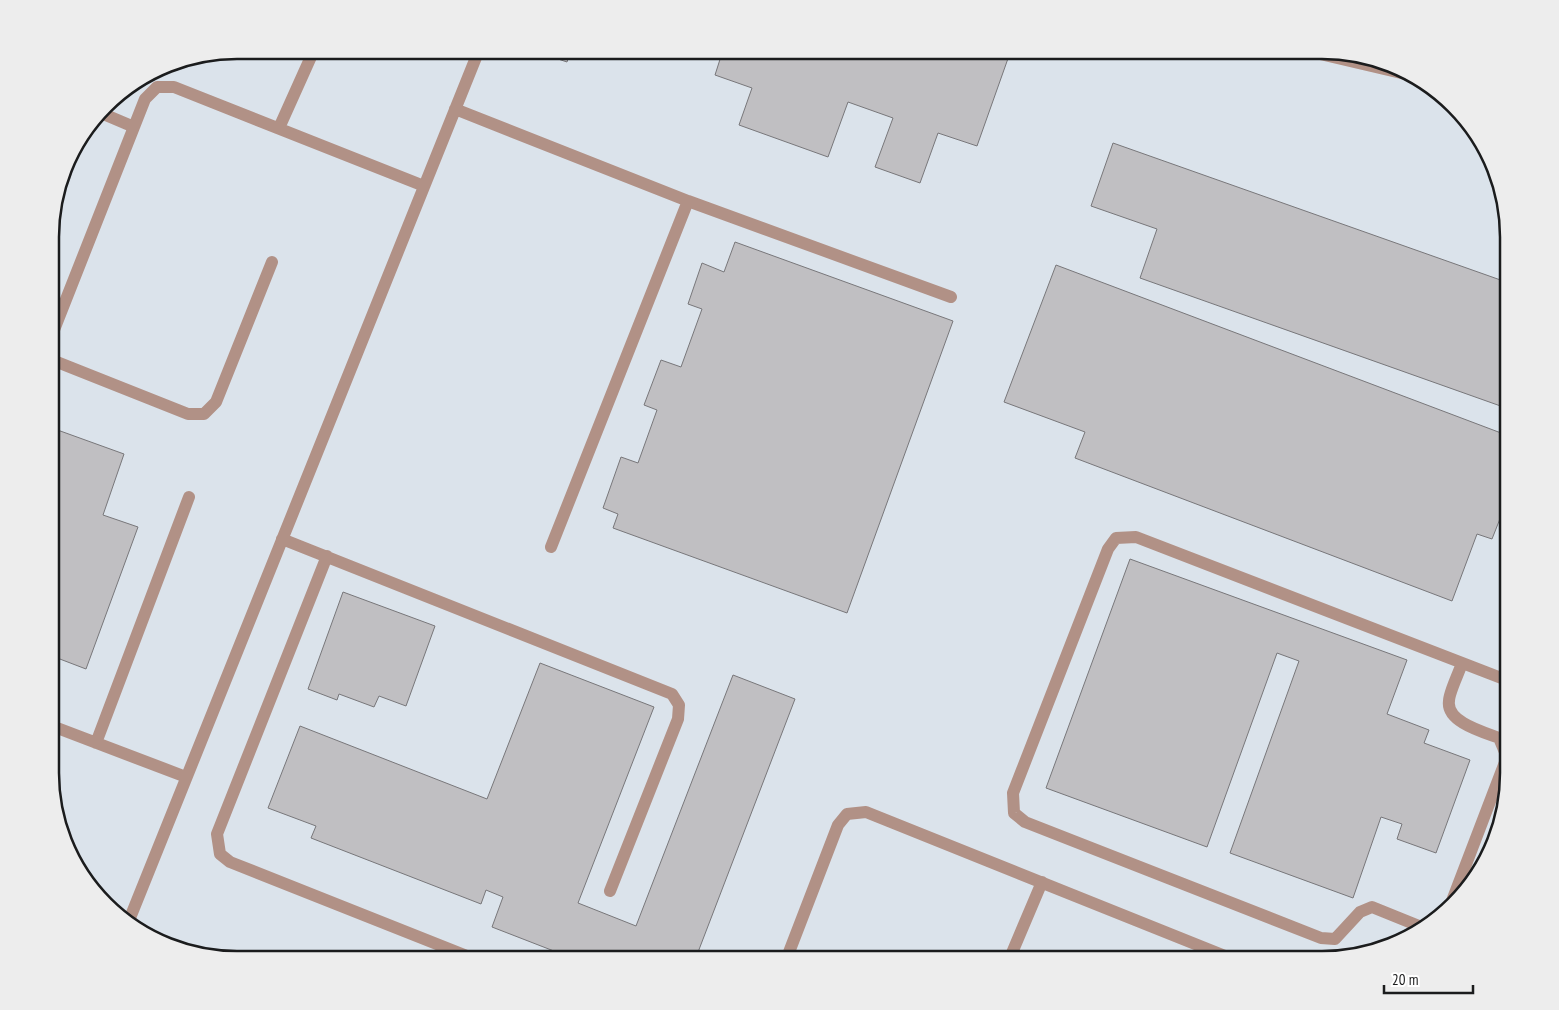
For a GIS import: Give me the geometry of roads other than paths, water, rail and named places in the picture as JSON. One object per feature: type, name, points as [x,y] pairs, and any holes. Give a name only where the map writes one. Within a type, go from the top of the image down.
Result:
[{"type":"lane","points":[[279,128],[310,59]]},
{"type":"lane","points":[[131,916],[475,59]]},
{"type":"lane","points":[[1347,60],[1374,67]]},
{"type":"lane","points":[[59,317],[145,99],[157,87],[174,87],[424,186]]},
{"type":"lane","points":[[455,109],[688,201],[951,297]]},
{"type":"lane","points":[[107,116],[134,127]]},
{"type":"lane","points":[[551,546],[688,201]]},
{"type":"lane","points":[[59,363],[188,414],[204,414],[216,402],[272,262]]},
{"type":"lane","points":[[96,743],[189,497]]},
{"type":"lane","points":[[1415,924],[1372,907],[1360,912],[1335,938],[1321,938],[1025,822],[1014,813],[1012,793],[1108,549],[1116,538],[1136,536],[1500,678]]},
{"type":"lane","points":[[282,539],[666,691],[676,699],[679,705],[678,719],[610,891]]},
{"type":"lane","points":[[327,556],[217,834],[220,854],[230,862],[454,951]]},
{"type":"lane","points":[[1462,663],[1448,701],[1452,714],[1462,723],[1499,738],[1500,740]]},
{"type":"lane","points":[[59,729],[186,777]]},
{"type":"lane","points":[[1456,889],[1500,775]]},
{"type":"lane","points":[[789,951],[838,825],[847,814],[866,812],[1213,951]]},
{"type":"lane","points":[[1013,951],[1042,882]]}]
